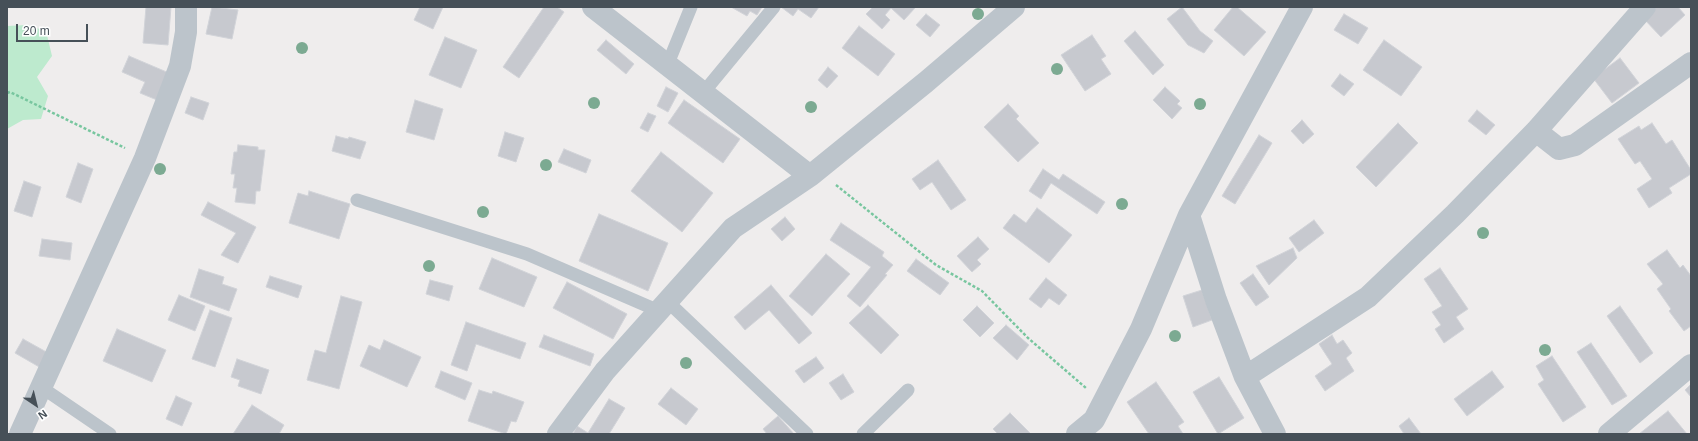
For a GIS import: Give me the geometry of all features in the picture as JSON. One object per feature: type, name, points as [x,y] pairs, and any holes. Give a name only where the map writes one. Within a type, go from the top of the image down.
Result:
[{"type":"street","points":[[20,434],[145,158],[180,66],[186,32],[186,7]]},
{"type":"street","points":[[593,7],[667,66],[813,173]]},
{"type":"street","points":[[558,434],[606,371],[733,228],[813,173],[926,82],[1014,7]]},
{"type":"street","points":[[1077,434],[1094,420],[1141,329],[1189,215],[1302,7]]},
{"type":"street","points":[[1245,377],[1368,297],[1455,214],[1536,131],[1645,7]]},
{"type":"street","points":[[1536,131],[1559,149],[1575,144],[1691,62]]},
{"type":"street","points":[[1189,215],[1216,300],[1245,377],[1275,434]]},
{"type":"street","points":[[1609,434],[1691,365]]},
{"type":"lane","points":[[667,66],[691,7]]},
{"type":"lane","points":[[703,93],[774,7]]},
{"type":"lane","points":[[357,200],[527,254],[663,306],[807,434]]},
{"type":"lane","points":[[42,387],[110,434]]},
{"type":"lane","points":[[863,434],[908,390]]},
{"type":"path","points":[[7,93],[10,92],[145,158]]},
{"type":"path","points":[[813,173],[936,265],[982,291],[1028,338],[1103,402]]},
{"type":"green space","points":[[27,25],[46,31],[52,56],[37,77],[48,96],[41,119],[23,120],[7,129],[7,26]]},
{"type":"building","points":[[146,7],[171,7],[168,45],[143,43]]},
{"type":"building","points":[[212,7],[238,10],[232,39],[206,34]]},
{"type":"building","points":[[420,7],[443,7],[433,29],[414,20]]},
{"type":"building","points":[[544,7],[557,7],[564,12],[519,78],[503,67]]},
{"type":"building","points":[[731,7],[762,7],[757,15],[750,11],[747,16]]},
{"type":"building","points":[[781,7],[819,7],[811,18],[798,9],[793,16]]},
{"type":"building","points":[[873,7],[915,8],[904,20],[891,8],[885,15],[890,20],[882,29],[866,14]]},
{"type":"building","points":[[1182,7],[1200,31],[1213,41],[1204,53],[1188,45],[1167,19]]},
{"type":"building","points":[[1233,7],[1237,7],[1266,32],[1244,56],[1214,30]]},
{"type":"building","points":[[1657,7],[1678,7],[1685,15],[1661,37],[1644,19]]},
{"type":"building","points":[[926,14],[940,25],[930,37],[916,25]]},
{"type":"building","points":[[1344,14],[1368,28],[1358,44],[1334,30]]},
{"type":"building","points":[[859,26],[895,54],[878,76],[842,48]]},
{"type":"building","points":[[1135,31],[1164,65],[1153,75],[1124,41]]},
{"type":"building","points":[[1092,35],[1106,56],[1101,59],[1111,74],[1085,91],[1061,55]]},
{"type":"building","points":[[445,37],[477,50],[461,88],[429,75]]},
{"type":"building","points":[[606,40],[634,64],[626,74],[597,50]]},
{"type":"building","points":[[1384,40],[1422,67],[1401,96],[1363,70]]},
{"type":"building","points":[[129,56],[169,73],[157,100],[140,93],[145,82],[122,72]]},
{"type":"building","points":[[1620,58],[1639,83],[1612,103],[1593,78]]},
{"type":"building","points":[[828,67],[838,76],[827,88],[818,80]]},
{"type":"building","points":[[1340,74],[1354,84],[1344,96],[1331,86]]},
{"type":"building","points":[[666,87],[678,93],[668,112],[657,106]]},
{"type":"building","points":[[1165,87],[1180,101],[1177,104],[1182,108],[1172,119],[1153,100]]},
{"type":"building","points":[[191,97],[209,103],[203,120],[185,113]]},
{"type":"building","points":[[415,100],[443,109],[434,140],[406,132]]},
{"type":"building","points":[[684,100],[740,139],[723,163],[668,123]]},
{"type":"building","points":[[1008,104],[1019,116],[1016,119],[1039,143],[1018,162],[984,127]]},
{"type":"building","points":[[1477,110],[1495,125],[1486,135],[1468,121]]},
{"type":"building","points":[[648,113],[656,116],[648,132],[640,128]]},
{"type":"building","points":[[1302,120],[1314,134],[1303,144],[1291,131]]},
{"type":"building","points":[[1398,123],[1418,143],[1376,187],[1356,167]]},
{"type":"building","points":[[1652,123],[1666,144],[1672,140],[1691,170],[1691,174],[1669,188],[1672,193],[1649,208],[1637,189],[1652,179],[1640,161],[1635,164],[1618,139],[1639,126],[1641,130]]},
{"type":"building","points":[[505,132],[524,138],[516,162],[498,156]]},
{"type":"building","points":[[1259,135],[1272,143],[1235,204],[1222,196]]},
{"type":"building","points":[[336,136],[348,139],[349,137],[366,142],[360,159],[332,151]]},
{"type":"building","points":[[238,145],[258,147],[258,150],[265,150],[260,191],[256,191],[255,204],[235,202],[237,188],[233,188],[235,174],[231,174],[234,152],[237,152]]},
{"type":"building","points":[[564,149],[591,160],[586,173],[558,162]]},
{"type":"building","points":[[661,152],[713,193],[682,232],[631,191]]},
{"type":"building","points":[[938,160],[966,200],[951,210],[932,182],[920,190],[912,179]]},
{"type":"building","points":[[78,163],[93,169],[81,203],[66,197]]},
{"type":"building","points":[[1043,169],[1059,180],[1063,174],[1105,202],[1097,214],[1051,183],[1041,199],[1029,191]]},
{"type":"building","points":[[24,181],[41,187],[32,217],[14,211]]},
{"type":"building","points":[[309,191],[350,204],[339,239],[289,223],[298,193],[308,196]]},
{"type":"building","points":[[208,202],[256,227],[238,263],[221,255],[236,233],[201,215]]},
{"type":"building","points":[[1037,208],[1072,235],[1049,263],[1003,228],[1014,214],[1026,223]]},
{"type":"building","points":[[599,214],[668,243],[648,291],[579,261]]},
{"type":"building","points":[[785,217],[795,229],[782,241],[771,229]]},
{"type":"building","points":[[1314,220],[1324,233],[1299,252],[1289,238]]},
{"type":"building","points":[[841,223],[884,252],[882,256],[893,265],[885,274],[887,275],[860,307],[847,296],[871,267],[830,240]]},
{"type":"building","points":[[978,237],[989,249],[977,260],[981,264],[972,272],[957,256]]},
{"type":"building","points":[[42,239],[72,243],[70,260],[39,256]]},
{"type":"building","points":[[1293,248],[1297,258],[1269,285],[1256,266]]},
{"type":"building","points":[[1667,250],[1680,268],[1683,265],[1691,276],[1691,326],[1684,331],[1669,311],[1671,309],[1657,289],[1663,284],[1647,264]]},
{"type":"building","points":[[826,254],[850,274],[812,316],[789,296]]},
{"type":"building","points":[[492,258],[537,277],[524,307],[479,289]]},
{"type":"building","points":[[916,259],[949,283],[940,295],[907,271]]},
{"type":"building","points":[[1440,268],[1468,309],[1456,317],[1464,329],[1444,343],[1435,329],[1441,325],[1432,312],[1442,306],[1424,279]]},
{"type":"building","points":[[199,269],[224,277],[222,284],[237,289],[229,311],[190,297]]},
{"type":"building","points":[[1253,274],[1269,297],[1256,306],[1240,283]]},
{"type":"building","points":[[270,276],[302,286],[298,298],[266,287]]},
{"type":"building","points":[[1046,278],[1067,295],[1059,305],[1049,298],[1041,308],[1029,299]]},
{"type":"building","points":[[430,280],[453,286],[449,301],[426,294]]},
{"type":"building","points":[[567,282],[627,314],[613,339],[553,308]]},
{"type":"building","points":[[771,285],[812,333],[799,344],[769,310],[745,330],[734,317]]},
{"type":"building","points":[[1202,290],[1212,320],[1193,327],[1183,296]]},
{"type":"building","points":[[179,295],[205,306],[195,331],[168,320]]},
{"type":"building","points":[[341,296],[362,302],[339,389],[307,380],[315,350],[326,353]]},
{"type":"building","points":[[868,305],[899,335],[881,354],[849,323]]},
{"type":"building","points":[[977,306],[994,323],[980,337],[963,320]]},
{"type":"building","points":[[1620,306],[1653,353],[1640,363],[1607,316]]},
{"type":"building","points":[[210,310],[232,318],[215,367],[192,359]]},
{"type":"building","points":[[466,322],[526,343],[520,359],[476,344],[467,371],[451,365]]},
{"type":"building","points":[[1006,325],[1029,345],[1017,360],[993,338]]},
{"type":"building","points":[[117,329],[166,350],[152,382],[103,361]]},
{"type":"building","points":[[544,335],[594,354],[590,366],[539,347]]},
{"type":"building","points":[[1332,335],[1337,344],[1343,340],[1352,353],[1346,358],[1354,371],[1325,391],[1315,376],[1332,364],[1319,344]]},
{"type":"building","points":[[23,339],[50,354],[41,368],[15,353]]},
{"type":"building","points":[[384,340],[421,357],[407,387],[360,366],[369,345],[380,350]]},
{"type":"building","points":[[1591,343],[1627,396],[1612,405],[1577,352]]},
{"type":"building","points":[[1552,356],[1586,407],[1563,422],[1538,384],[1544,380],[1536,366]]},
{"type":"building","points":[[816,357],[824,368],[804,383],[795,371]]},
{"type":"building","points":[[237,359],[269,370],[261,394],[238,386],[240,380],[231,377]]},
{"type":"building","points":[[441,371],[472,383],[465,400],[435,387]]},
{"type":"building","points":[[1492,371],[1504,387],[1467,416],[1454,399]]},
{"type":"building","points":[[843,374],[854,392],[841,400],[829,383]]},
{"type":"building","points":[[1219,377],[1244,418],[1218,434],[1193,392]]},
{"type":"building","points":[[1156,382],[1184,422],[1178,426],[1183,434],[1149,434],[1127,402]]},
{"type":"building","points":[[1691,384],[1691,397],[1685,390]]},
{"type":"building","points":[[671,388],[698,409],[686,425],[658,404]]},
{"type":"building","points":[[479,390],[492,394],[493,391],[524,402],[516,422],[511,421],[506,434],[468,421]]},
{"type":"building","points":[[176,396],[192,403],[182,426],[166,419]]},
{"type":"building","points":[[609,399],[625,408],[609,434],[573,434],[577,426],[588,433]]},
{"type":"building","points":[[252,405],[284,425],[279,434],[233,434]]},
{"type":"building","points":[[1668,411],[1687,434],[1639,434]]},
{"type":"building","points":[[1010,413],[1031,434],[998,434],[993,429]]},
{"type":"building","points":[[778,416],[794,434],[767,434],[763,429]]},
{"type":"building","points":[[1409,418],[1421,434],[1404,434],[1399,426]]}]
